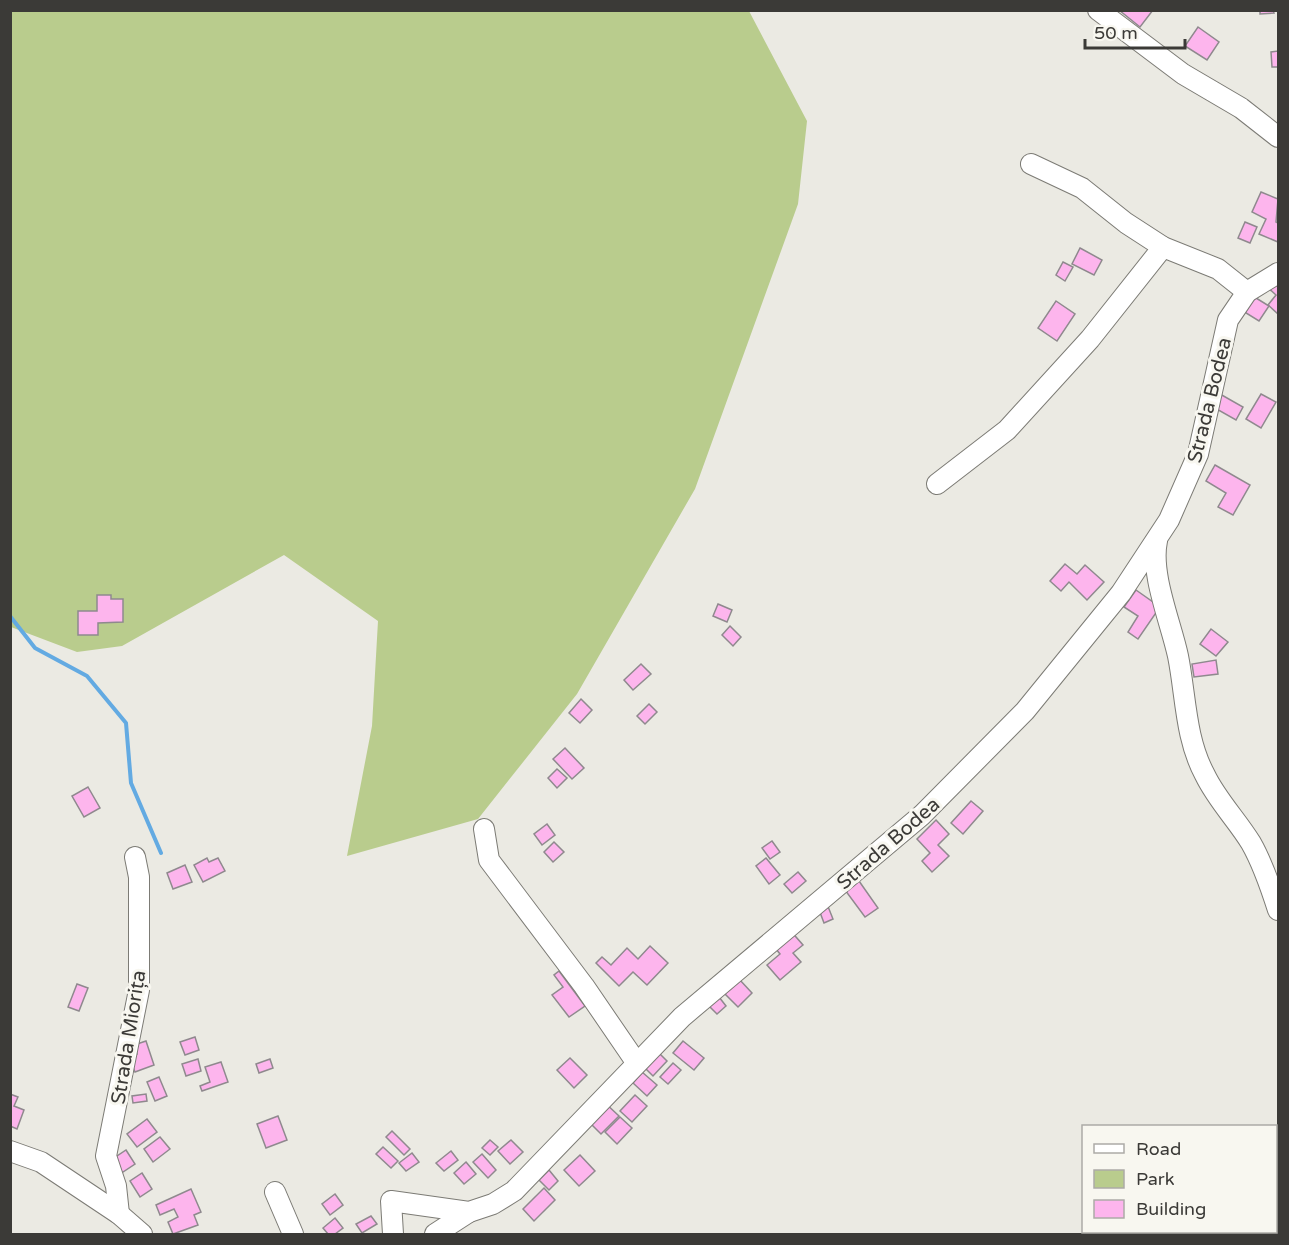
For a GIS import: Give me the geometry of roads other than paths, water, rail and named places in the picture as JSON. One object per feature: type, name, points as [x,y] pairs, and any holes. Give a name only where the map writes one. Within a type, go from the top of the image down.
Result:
[{"type":"street","points":[[1098,10],[1183,74],[1241,108],[1278,137]]},
{"type":"street","points":[[1031,164],[1082,188],[1126,223],[1163,247],[1218,269],[1247,292],[1278,273]]},
{"type":"street","points":[[937,484],[1007,430],[1090,339],[1163,247]]},
{"type":"street","name":"Strada Bodea","points":[[435,1234],[470,1212],[493,1204],[528,1178],[636,1062],[716,986],[876,855],[967,772],[1025,711],[1121,593],[1137,566],[1157,541],[1181,497],[1198,454],[1228,320],[1247,292]]},
{"type":"street","points":[[1157,541],[1155,552],[1159,578],[1178,656],[1184,712],[1193,742],[1204,775],[1251,844],[1278,910]]},
{"type":"street","points":[[484,830],[489,860],[584,986],[636,1062]]},
{"type":"street","name":"Strada Miorița","points":[[116,1213],[116,1186],[106,1156],[106,1146],[117,1108],[133,973],[139,877],[135,857]]},
{"type":"street","points":[[12,1155],[41,1162],[116,1213],[142,1234]]},
{"type":"street","points":[[275,1192],[293,1234]]},
{"type":"street","points":[[393,1234],[391,1201],[470,1212]]},
{"type":"waterway","points":[[10,616],[35,648],[87,676],[126,723],[131,783],[161,853]]}]
